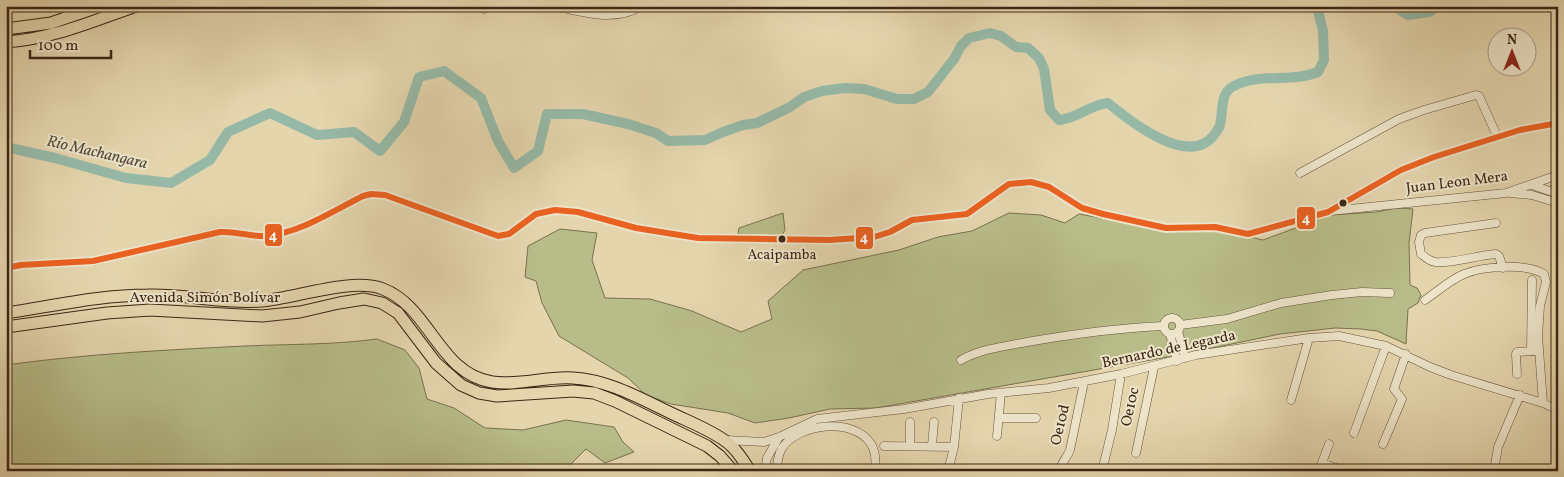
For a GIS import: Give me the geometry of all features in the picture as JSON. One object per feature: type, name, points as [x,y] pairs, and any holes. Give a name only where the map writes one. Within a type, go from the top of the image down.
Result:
[{"type":"highway","points":[[6,29],[51,23],[101,6]]},
{"type":"highway","points":[[6,42],[53,35],[90,24],[136,6]]},
{"type":"highway","name":"Avenida Simón Bolívar","points":[[6,313],[112,296],[149,295],[261,301],[293,297],[342,286],[380,287],[395,294],[412,309],[457,366],[472,376],[492,382],[550,378],[574,378],[597,382],[628,393],[725,440],[750,471]]},
{"type":"highway","name":"Avenida Simón Bolívar","points":[[6,327],[150,310],[262,316],[300,312],[364,299],[382,303],[398,313],[436,363],[461,385],[479,393],[497,396],[574,391],[594,393],[615,400],[707,446],[720,456],[733,471]]},
{"type":"highway","points":[[6,308],[32,309]]},
{"type":"street","points":[[554,6],[597,15],[614,15],[626,13],[641,6]]},
{"type":"street","points":[[1300,173],[1399,119],[1476,95],[1479,96],[1497,136]]},
{"type":"street","points":[[6,268],[21,265],[93,261],[220,232],[260,236],[284,233],[371,194],[385,195],[498,236],[509,234],[536,214],[555,210],[578,212],[636,228],[698,238],[829,240],[874,237],[890,232],[912,220],[967,214],[1009,184],[1031,182],[1049,187],[1082,208],[1166,228],[1215,227],[1248,234],[1328,212],[1401,170],[1434,157],[1497,136],[1558,123]]},
{"type":"street","name":"Juan Leon Mera","points":[[1328,212],[1506,192],[1558,175]]},
{"type":"street","points":[[1532,185],[1558,194]]},
{"type":"street","points":[[1506,192],[1532,195],[1558,203]]},
{"type":"street","points":[[1496,223],[1425,233],[1421,235],[1419,242],[1421,254],[1429,260],[1436,262],[1496,254],[1500,256],[1503,268]]},
{"type":"street","points":[[1426,300],[1464,274],[1477,270],[1509,266],[1538,270],[1544,274],[1546,282],[1540,306],[1535,351]]},
{"type":"street","points":[[1532,280],[1535,351],[1543,403]]},
{"type":"street","points":[[1164,326],[1167,332],[1228,319],[1281,303],[1332,295],[1362,292],[1390,293]]},
{"type":"street","points":[[1164,326],[1168,319],[1178,320],[1176,330],[1177,361]]},
{"type":"street","points":[[961,360],[970,355],[1003,346],[1058,336],[1111,329],[1164,326]]},
{"type":"street","points":[[1176,330],[1185,358]]},
{"type":"street","name":"Bernardo de Legarda","points":[[725,440],[764,442],[793,433],[817,419],[904,409],[959,398],[1048,388],[1154,367],[1185,358],[1309,338],[1339,336],[1386,346],[1451,375],[1520,395],[1558,410]]},
{"type":"street","points":[[1291,400],[1309,338]]},
{"type":"street","points":[[1354,433],[1386,346]]},
{"type":"street","points":[[1517,374],[1517,352],[1535,351]]},
{"type":"street","points":[[1383,444],[1402,399],[1394,389],[1406,354]]},
{"type":"street","name":"Oe10c","points":[[1136,453],[1154,367]]},
{"type":"street","points":[[1102,471],[1112,430],[1121,374]]},
{"type":"street","name":"Oe10d","points":[[1060,471],[1062,463],[1070,450],[1084,382]]},
{"type":"street","points":[[997,436],[1001,393]]},
{"type":"street","points":[[1494,471],[1498,447],[1520,395]]},
{"type":"street","points":[[948,471],[954,447],[959,398]]},
{"type":"street","points":[[998,418],[1036,418]]},
{"type":"street","points":[[910,422],[910,446]]},
{"type":"street","points":[[932,446],[934,422]]},
{"type":"street","points":[[777,471],[779,454],[793,433],[836,426],[852,431],[868,440],[875,455],[875,471]]},
{"type":"street","points":[[765,471],[767,458],[779,437]]},
{"type":"street","points":[[1319,471],[1329,444]]},
{"type":"street","points":[[884,446],[954,447]]},
{"type":"street","points":[[1322,462],[1344,471]]},
{"type":"green space","points":[[1397,208],[1413,209],[1409,243],[1410,285],[1417,288],[1421,295],[1418,303],[1408,309],[1406,344],[1377,331],[1361,329],[1335,328],[1280,334],[1174,356],[876,408],[830,409],[755,423],[728,413],[671,404],[646,395],[628,378],[559,336],[542,303],[536,281],[525,277],[528,246],[560,229],[597,233],[592,260],[605,298],[650,299],[692,311],[741,332],[772,319],[768,301],[803,270],[899,250],[938,237],[972,231],[1009,213],[1041,215],[1065,223],[1079,214],[1178,232],[1217,229],[1263,240],[1331,215],[1376,212]]},
{"type":"green space","points":[[783,213],[785,230],[782,235],[738,234],[739,228]]},
{"type":"green space","points":[[377,339],[405,350],[419,368],[427,399],[454,408],[485,428],[523,430],[566,420],[614,427],[623,442],[634,452],[605,463],[586,449],[570,465],[568,471],[6,471],[6,365],[125,353]]},
{"type":"waterway","name":"Río Machangara","points":[[6,147],[55,158],[126,178],[171,183],[210,160],[228,132],[270,113],[317,135],[354,132],[380,151],[404,122],[419,77],[444,71],[481,98],[498,141],[514,168],[538,151],[547,114],[583,114],[628,124],[656,133],[668,141],[705,140],[743,125],[757,123],[790,107],[804,97],[822,91],[845,88],[864,89],[897,99],[914,99],[928,92],[954,59],[961,46],[969,38],[990,33],[1001,36],[1016,47],[1028,48],[1039,58],[1044,69],[1050,110],[1059,120],[1108,103],[1145,130],[1160,138],[1190,147],[1203,144],[1214,135],[1220,125],[1225,94],[1232,87],[1242,82],[1253,80],[1297,77],[1318,72],[1324,60],[1323,31],[1317,6]]},
{"type":"waterway","points":[[1394,6],[1408,15],[1429,12],[1438,6]]},
{"type":"transit line","name":"4","points":[[6,268],[21,265],[93,261],[220,232],[260,236],[279,234],[304,226],[363,196],[371,194],[385,195],[498,236],[509,234],[536,214],[555,210],[578,212],[636,228],[698,238],[829,240],[874,237],[890,232],[912,220],[967,214],[1009,184],[1031,182],[1049,187],[1082,208],[1103,214],[1166,228],[1215,227],[1248,234],[1328,212],[1401,170],[1434,157],[1520,130],[1558,123]]},
{"type":"place","name":"Acaipamba","points":[[782,239]]}]
